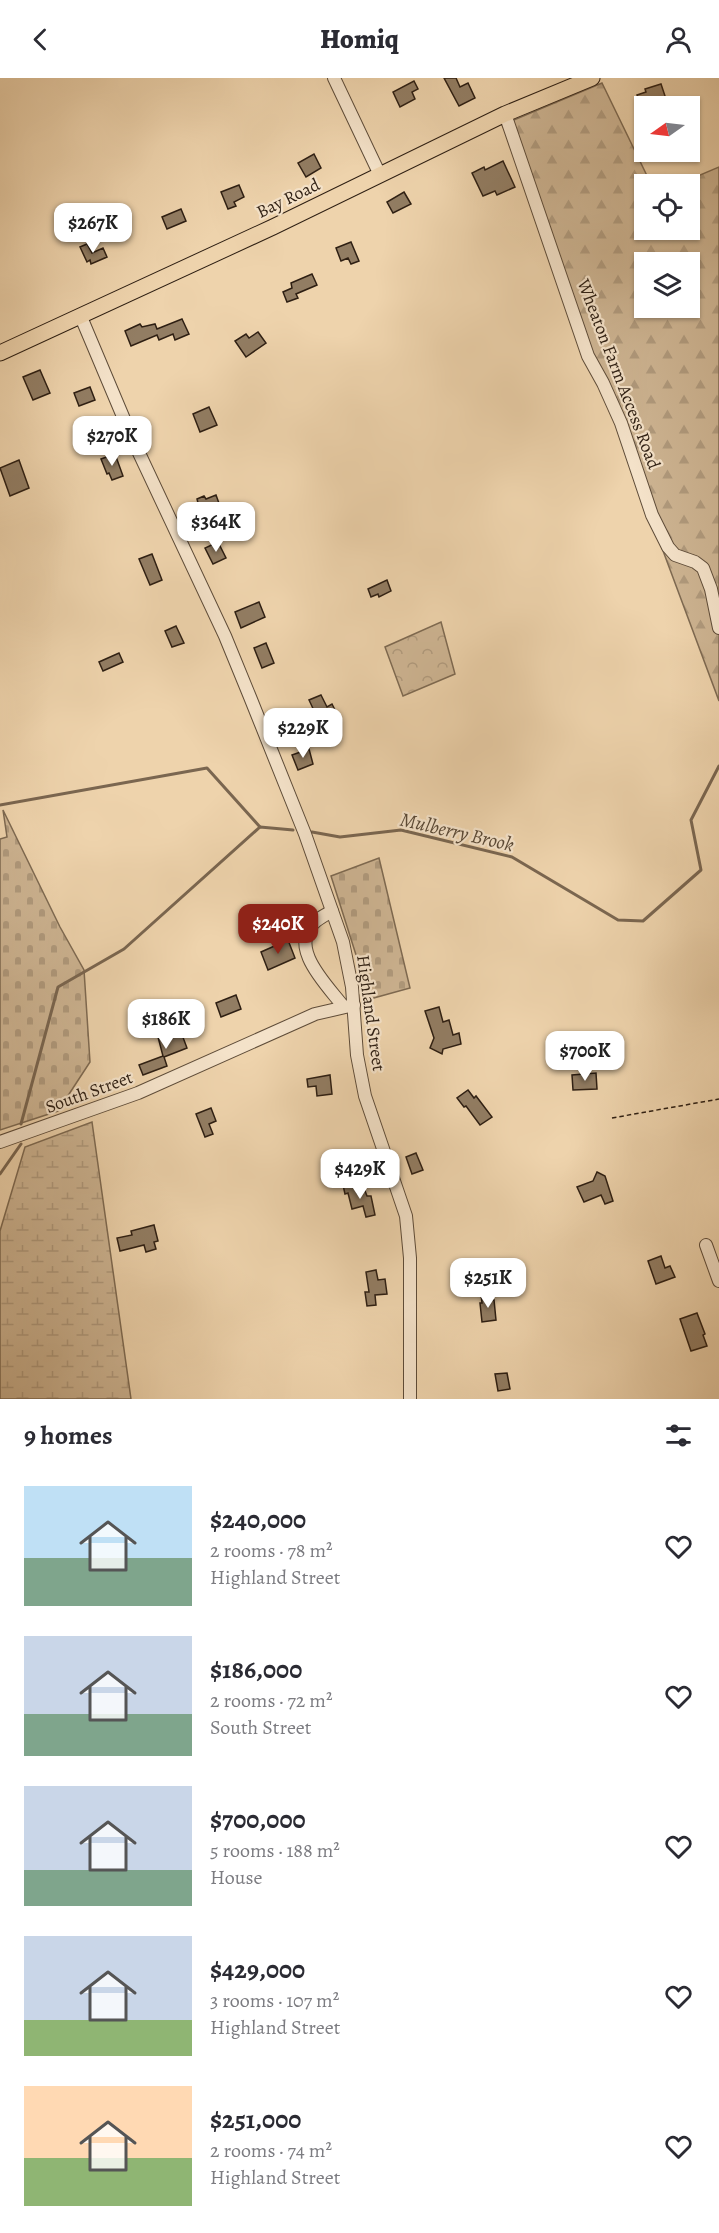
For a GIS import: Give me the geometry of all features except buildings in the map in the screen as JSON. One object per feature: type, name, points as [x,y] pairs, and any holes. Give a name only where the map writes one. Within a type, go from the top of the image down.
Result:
[{"type":"main road","name":"Bay Road","points":[[0,353],[81,317],[505,114],[592,78]]},
{"type":"street","points":[[334,78],[380,175]]},
{"type":"street","name":"Wheaton Farm Access Road","points":[[505,114],[588,356],[621,423],[652,515],[668,547],[675,555],[695,562],[703,568],[711,589],[719,628]]},
{"type":"street","name":"Highland Street","points":[[81,317],[137,448],[229,646],[286,784],[332,911],[347,961],[349,1006],[365,1096],[406,1216],[410,1258],[410,1399]]},
{"type":"street","points":[[332,911],[315,922],[306,936],[304,947],[316,971],[349,1006]]},
{"type":"street","name":"South Street","points":[[0,1142],[138,1093],[315,1014],[349,1006]]},
{"type":"street","points":[[706,1245],[719,1281]]},
{"type":"path","points":[[612,1118],[719,1098]]},
{"type":"green space","points":[[602,83],[634,149],[634,162],[640,162],[646,174],[634,174],[634,240],[700,240],[700,175],[719,167],[719,701],[511,143],[502,125]]},
{"type":"green space","points":[[441,622],[455,674],[403,696],[385,647]]},
{"type":"green space","points":[[3,810],[60,927],[84,970],[90,1062],[58,1111],[0,1130],[0,839],[7,837]]},
{"type":"green space","points":[[379,858],[410,988],[370,999],[331,876]]},
{"type":"green space","points":[[92,1122],[131,1399],[0,1399],[0,1231],[25,1147]]},
{"type":"waterway","name":"Mulberry Brook","points":[[312,832],[340,837],[401,830],[512,857],[618,920],[643,921],[701,870],[691,820],[719,766]]},
{"type":"waterway","points":[[0,805],[207,768],[260,827]]},
{"type":"waterway","name":"Mulberry Brook","points":[[21,1124],[58,987],[124,949],[260,827],[293,830]]},
{"type":"waterway","name":"Mulberry Brook","points":[[0,1174],[21,1144]]}]
